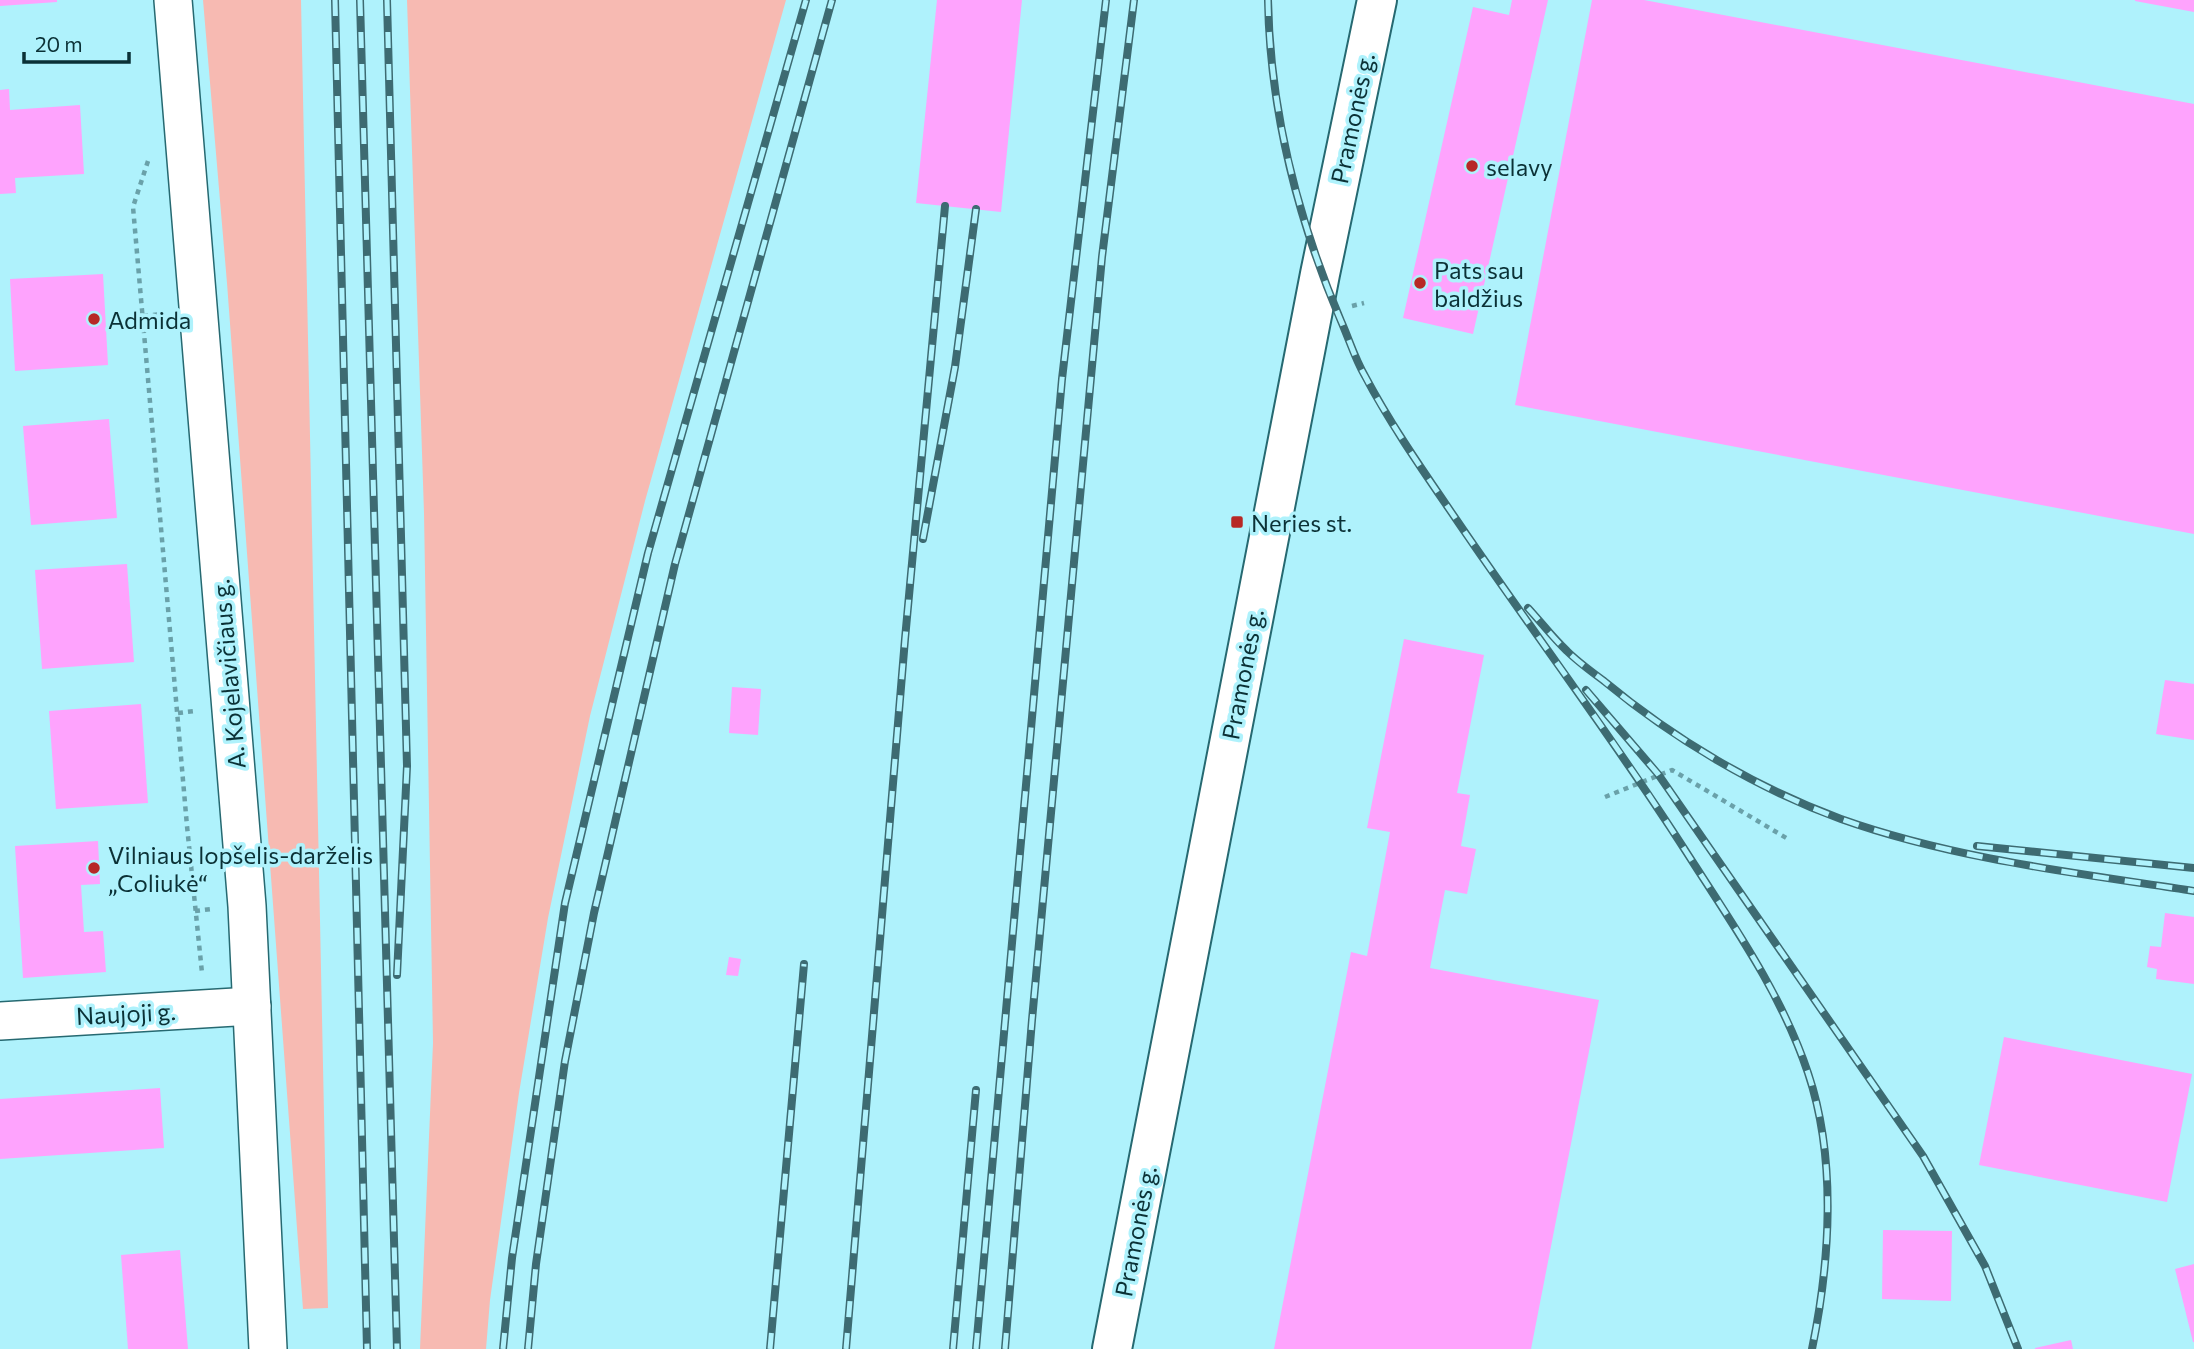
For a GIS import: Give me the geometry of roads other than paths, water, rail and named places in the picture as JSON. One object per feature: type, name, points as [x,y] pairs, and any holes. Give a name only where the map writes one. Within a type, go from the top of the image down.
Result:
[{"type":"main road","name":"Pramonės g.","points":[[1112,1349],[1323,261],[1377,0]]},
{"type":"street","name":"A. Kojelavičiaus g.","points":[[173,0],[247,906],[268,1349]]},
{"type":"street","name":"Naujoji g.","points":[[0,1021],[252,1006]]},
{"type":"railway","points":[[335,0],[367,1349]]},
{"type":"railway","points":[[360,0],[397,1349]]},
{"type":"railway","points":[[387,0],[407,766],[397,975]]},
{"type":"railway","points":[[503,1349],[512,1258],[565,903],[648,553],[806,0]]},
{"type":"railway","points":[[528,1349],[536,1264],[565,1061],[594,913],[675,564],[832,0]]},
{"type":"railway","points":[[976,1349],[1062,379],[1106,0]]},
{"type":"railway","points":[[1005,1349],[1032,1020],[1102,257],[1134,0]]},
{"type":"railway","points":[[1268,0],[1274,82],[1289,164],[1312,244],[1361,369],[1422,469],[1658,808],[1754,958],[1797,1043],[1817,1106],[1827,1175],[1828,1211],[1823,1281],[1812,1349]]},
{"type":"railway","points":[[846,1349],[905,639],[945,206]]},
{"type":"railway","points":[[923,539],[955,367],[976,209]]},
{"type":"railway","points":[[1528,608],[1576,659],[1659,723],[1747,777],[1809,807],[1884,833],[1971,855],[2194,891]]},
{"type":"railway","points":[[1586,690],[1658,774],[1923,1156],[1985,1266],[2018,1349]]},
{"type":"railway","points":[[1977,846],[2194,868]]},
{"type":"railway","points":[[770,1349],[804,964]]},
{"type":"railway","points":[[953,1349],[976,1090]]},
{"type":"place","name":"selavy","points":[[1472,166]]},
{"type":"place","name":"Pats sau baldžius","points":[[1420,283]]},
{"type":"place","name":"Admida","points":[[94,319]]},
{"type":"place","name":"Neries st.","points":[[1237,522]]},
{"type":"place","name":"Vilniaus lopšelis-darželis „Coliukė“","points":[[94,868]]}]
